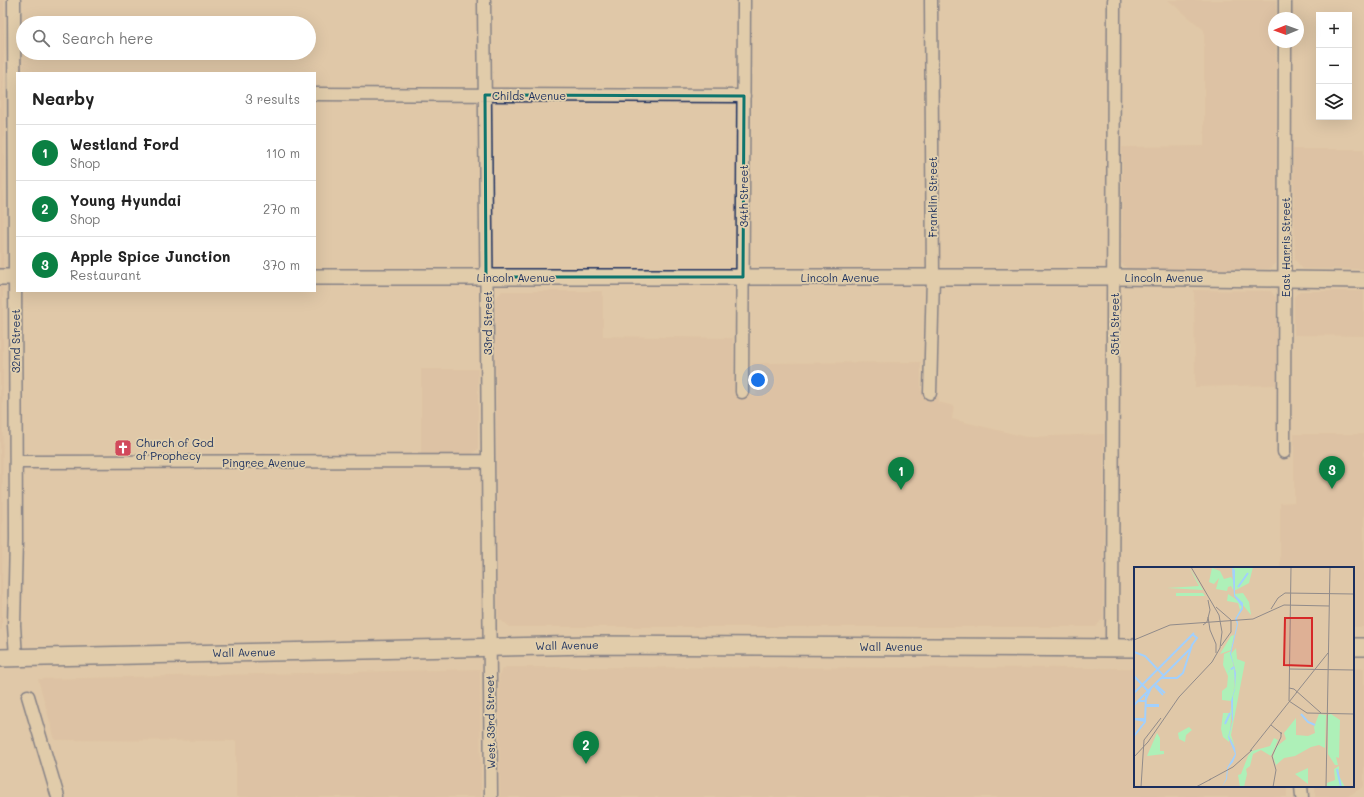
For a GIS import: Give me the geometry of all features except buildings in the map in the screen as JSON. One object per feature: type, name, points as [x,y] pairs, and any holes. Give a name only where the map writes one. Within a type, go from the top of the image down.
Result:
[{"type":"main road","name":"Wall Avenue","points":[[8,658],[597,644],[1134,648]]},
{"type":"street","name":"32nd Street","points":[[8,658],[14,625],[16,540],[16,94],[14,0]]},
{"type":"street","name":"33rd Street","points":[[484,0],[490,647]]},
{"type":"street","name":"34th Street","points":[[742,392],[744,0]]},
{"type":"street","name":"Franklin Street","points":[[930,393],[933,277],[931,0]]},
{"type":"street","name":"35th Street","points":[[1112,648],[1114,0]]},
{"type":"street","points":[[1285,0],[1285,12]]},
{"type":"street","name":"East Harris Street","points":[[1284,452],[1285,48]]},
{"type":"street","name":"Childs Avenue","points":[[316,94],[744,96]]},
{"type":"street","points":[[0,277],[16,277]]},
{"type":"street","name":"Lincoln Avenue","points":[[316,277],[1114,277],[1364,280]]},
{"type":"street","name":"Pingree Avenue","points":[[16,462],[488,461]]},
{"type":"street","name":"West 33rd Street","points":[[490,647],[491,797]]},
{"type":"street","points":[[28,696],[58,797]]},
{"type":"street","points":[[1301,787],[1302,797]]},
{"type":"highlighted area","points":[[485,95],[744,96],[743,277],[486,277]]},
{"type":"shaded area","points":[[0,0],[4,0],[2,630],[0,630]]},
{"type":"shaded area","points":[[1168,0],[1276,0],[1276,12],[1268,12],[1268,48],[1276,48],[1276,263],[1270,269],[1128,269],[1121,263],[1122,147],[1204,146],[1204,30]]},
{"type":"shaded area","points":[[1293,149],[1364,149],[1364,269],[1303,269],[1295,260]]},
{"type":"shaded area","points":[[1194,290],[1271,291],[1276,298],[1276,385],[1195,387]]},
{"type":"shaded area","points":[[502,291],[603,291],[603,336],[733,338],[734,395],[757,395],[752,375],[752,363],[921,362],[921,390],[939,397],[938,402],[954,406],[952,419],[1026,437],[1104,434],[1103,618],[1096,627],[509,627],[498,618],[495,299]]},
{"type":"shaded area","points":[[1300,291],[1364,291],[1364,336],[1294,335],[1294,297]]},
{"type":"shaded area","points":[[421,369],[478,369],[478,449],[471,455],[421,455]]},
{"type":"shaded area","points":[[1294,434],[1364,434],[1364,627],[1354,627],[1354,567],[1280,567],[1280,503],[1294,502]]},
{"type":"shaded area","points":[[506,667],[1134,668],[1134,787],[1287,787],[1287,797],[500,797],[499,676],[501,671]]},
{"type":"shaded area","points":[[1354,668],[1364,668],[1364,786],[1347,797],[1315,797],[1315,787],[1354,787]]},
{"type":"shaded area","points":[[480,669],[481,797],[236,797],[236,741],[55,740],[38,679]]},
{"type":"place","name":"Church of God of Prophecy","points":[[123,448]]},
{"type":"place","name":"Apple Spice Junction","points":[[1332,489]]},
{"type":"place","name":"Westland Ford","points":[[901,490]]},
{"type":"place","name":"Young Hyundai","points":[[586,764]]}]
